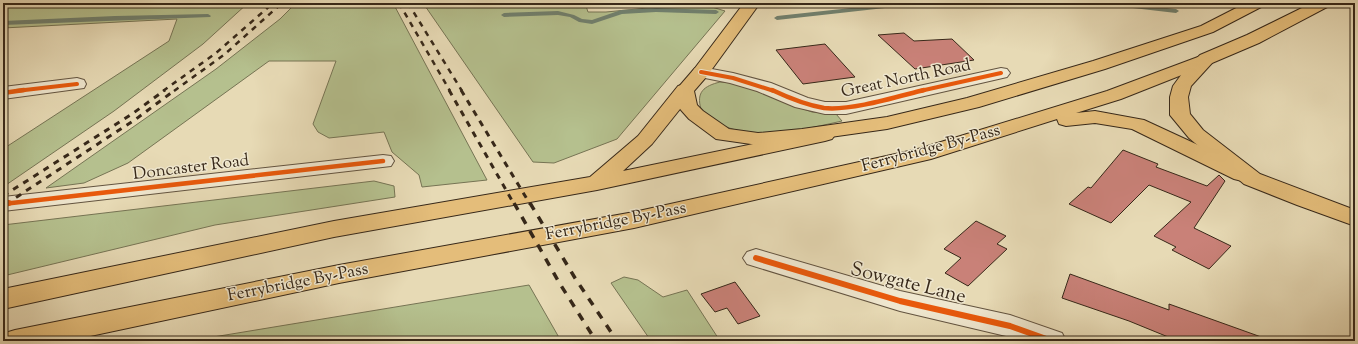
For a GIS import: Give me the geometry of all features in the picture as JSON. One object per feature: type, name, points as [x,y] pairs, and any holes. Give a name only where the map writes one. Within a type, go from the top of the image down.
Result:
[{"type":"main road","points":[[597,183],[645,140],[700,72],[752,3]]},
{"type":"main road","points":[[3,299],[334,229],[597,183],[887,123],[972,103],[1099,65],[1206,28],[1258,3]]},
{"type":"main road","name":"Ferrybridge By-Pass","points":[[15,341],[339,274],[634,220],[923,154],[1114,95],[1253,39],[1324,3]]},
{"type":"main road","points":[[1206,59],[1190,75],[1182,86],[1179,97],[1180,114],[1196,134],[1252,178]]},
{"type":"main road","points":[[685,90],[688,106],[692,111],[723,135],[758,139],[802,135],[887,123]]},
{"type":"main road","points":[[1021,124],[1095,117],[1137,124],[1252,178],[1305,200],[1355,218]]},
{"type":"street","name":"Great North Road","points":[[700,72],[732,78],[764,87],[802,103],[825,108],[846,108],[1001,73]]},
{"type":"street","points":[[3,93],[77,84]]},
{"type":"street","name":"Doncaster Road","points":[[3,204],[383,161]]},
{"type":"street","name":"Sowgate Lane","points":[[756,258],[900,301],[1010,326],[1052,341]]},
{"type":"green space","points":[[3,3],[248,3],[203,44],[114,111],[3,187],[3,149],[169,41],[177,19],[3,28]]},
{"type":"green space","points":[[296,3],[393,3],[487,180],[422,187],[419,175],[392,152],[384,132],[329,138],[318,132],[313,124],[336,61],[269,61],[128,163],[84,183],[46,188],[216,69],[280,19]]},
{"type":"green space","points":[[423,3],[585,3],[588,12],[606,12],[699,3],[725,11],[617,139],[554,163],[533,162]]},
{"type":"green space","points":[[720,82],[737,83],[812,112],[836,114],[842,121],[780,132],[748,132],[734,129],[720,124],[701,109],[700,98],[703,91],[706,88]]},
{"type":"green space","points":[[374,181],[394,186],[395,197],[215,225],[3,276],[3,225]]},
{"type":"green space","points":[[624,277],[638,280],[663,297],[687,290],[720,341],[651,341],[611,283]]},
{"type":"green space","points":[[529,285],[561,341],[189,341]]},
{"type":"building","points":[[904,33],[914,41],[952,39],[974,60],[915,69],[878,35]]},
{"type":"building","points":[[825,44],[855,77],[803,84],[776,50]]},
{"type":"building","points":[[1123,150],[1158,164],[1156,167],[1207,186],[1219,175],[1225,181],[1194,228],[1231,246],[1209,269],[1172,250],[1176,247],[1154,236],[1191,202],[1149,185],[1111,223],[1069,204],[1088,187],[1091,188]]},
{"type":"building","points":[[976,221],[1006,236],[997,244],[1007,249],[968,286],[945,273],[961,258],[944,249]]},
{"type":"building","points":[[1070,274],[1169,310],[1169,304],[1264,338],[1264,341],[1178,341],[1129,321],[1062,298]]},
{"type":"building","points":[[735,282],[760,316],[738,324],[727,308],[715,312],[701,294]]},
{"type":"waterway","points":[[777,18],[912,3]]},
{"type":"waterway","points":[[1107,3],[1176,11]]},
{"type":"waterway","points":[[504,15],[558,13],[572,16],[581,21],[592,22],[621,12],[656,10],[716,12]]},
{"type":"waterway","points":[[3,23],[208,16]]},
{"type":"railway","points":[[163,91],[216,53],[273,3]]},
{"type":"railway","points":[[174,91],[225,54],[282,3]]},
{"type":"railway","points":[[399,3],[450,91]]},
{"type":"railway","points":[[408,3],[462,91]]},
{"type":"railway","points":[[3,196],[132,114],[165,90]]},
{"type":"railway","points":[[6,204],[136,119],[175,90]]},
{"type":"railway","points":[[449,90],[514,204]]},
{"type":"railway","points":[[461,90],[530,204]]},
{"type":"railway","points":[[3,206],[7,203]]},
{"type":"railway","points":[[514,203],[560,284],[596,341]]},
{"type":"railway","points":[[530,203],[575,278],[617,341]]},
{"type":"cycle path","points":[[701,72],[733,78],[764,87],[802,103],[825,108],[846,108],[1001,73]]},
{"type":"cycle path","points":[[3,93],[77,84]]},
{"type":"cycle path","points":[[3,204],[383,161]]},
{"type":"cycle path","points":[[756,258],[900,301],[1010,326],[1052,341]]}]
